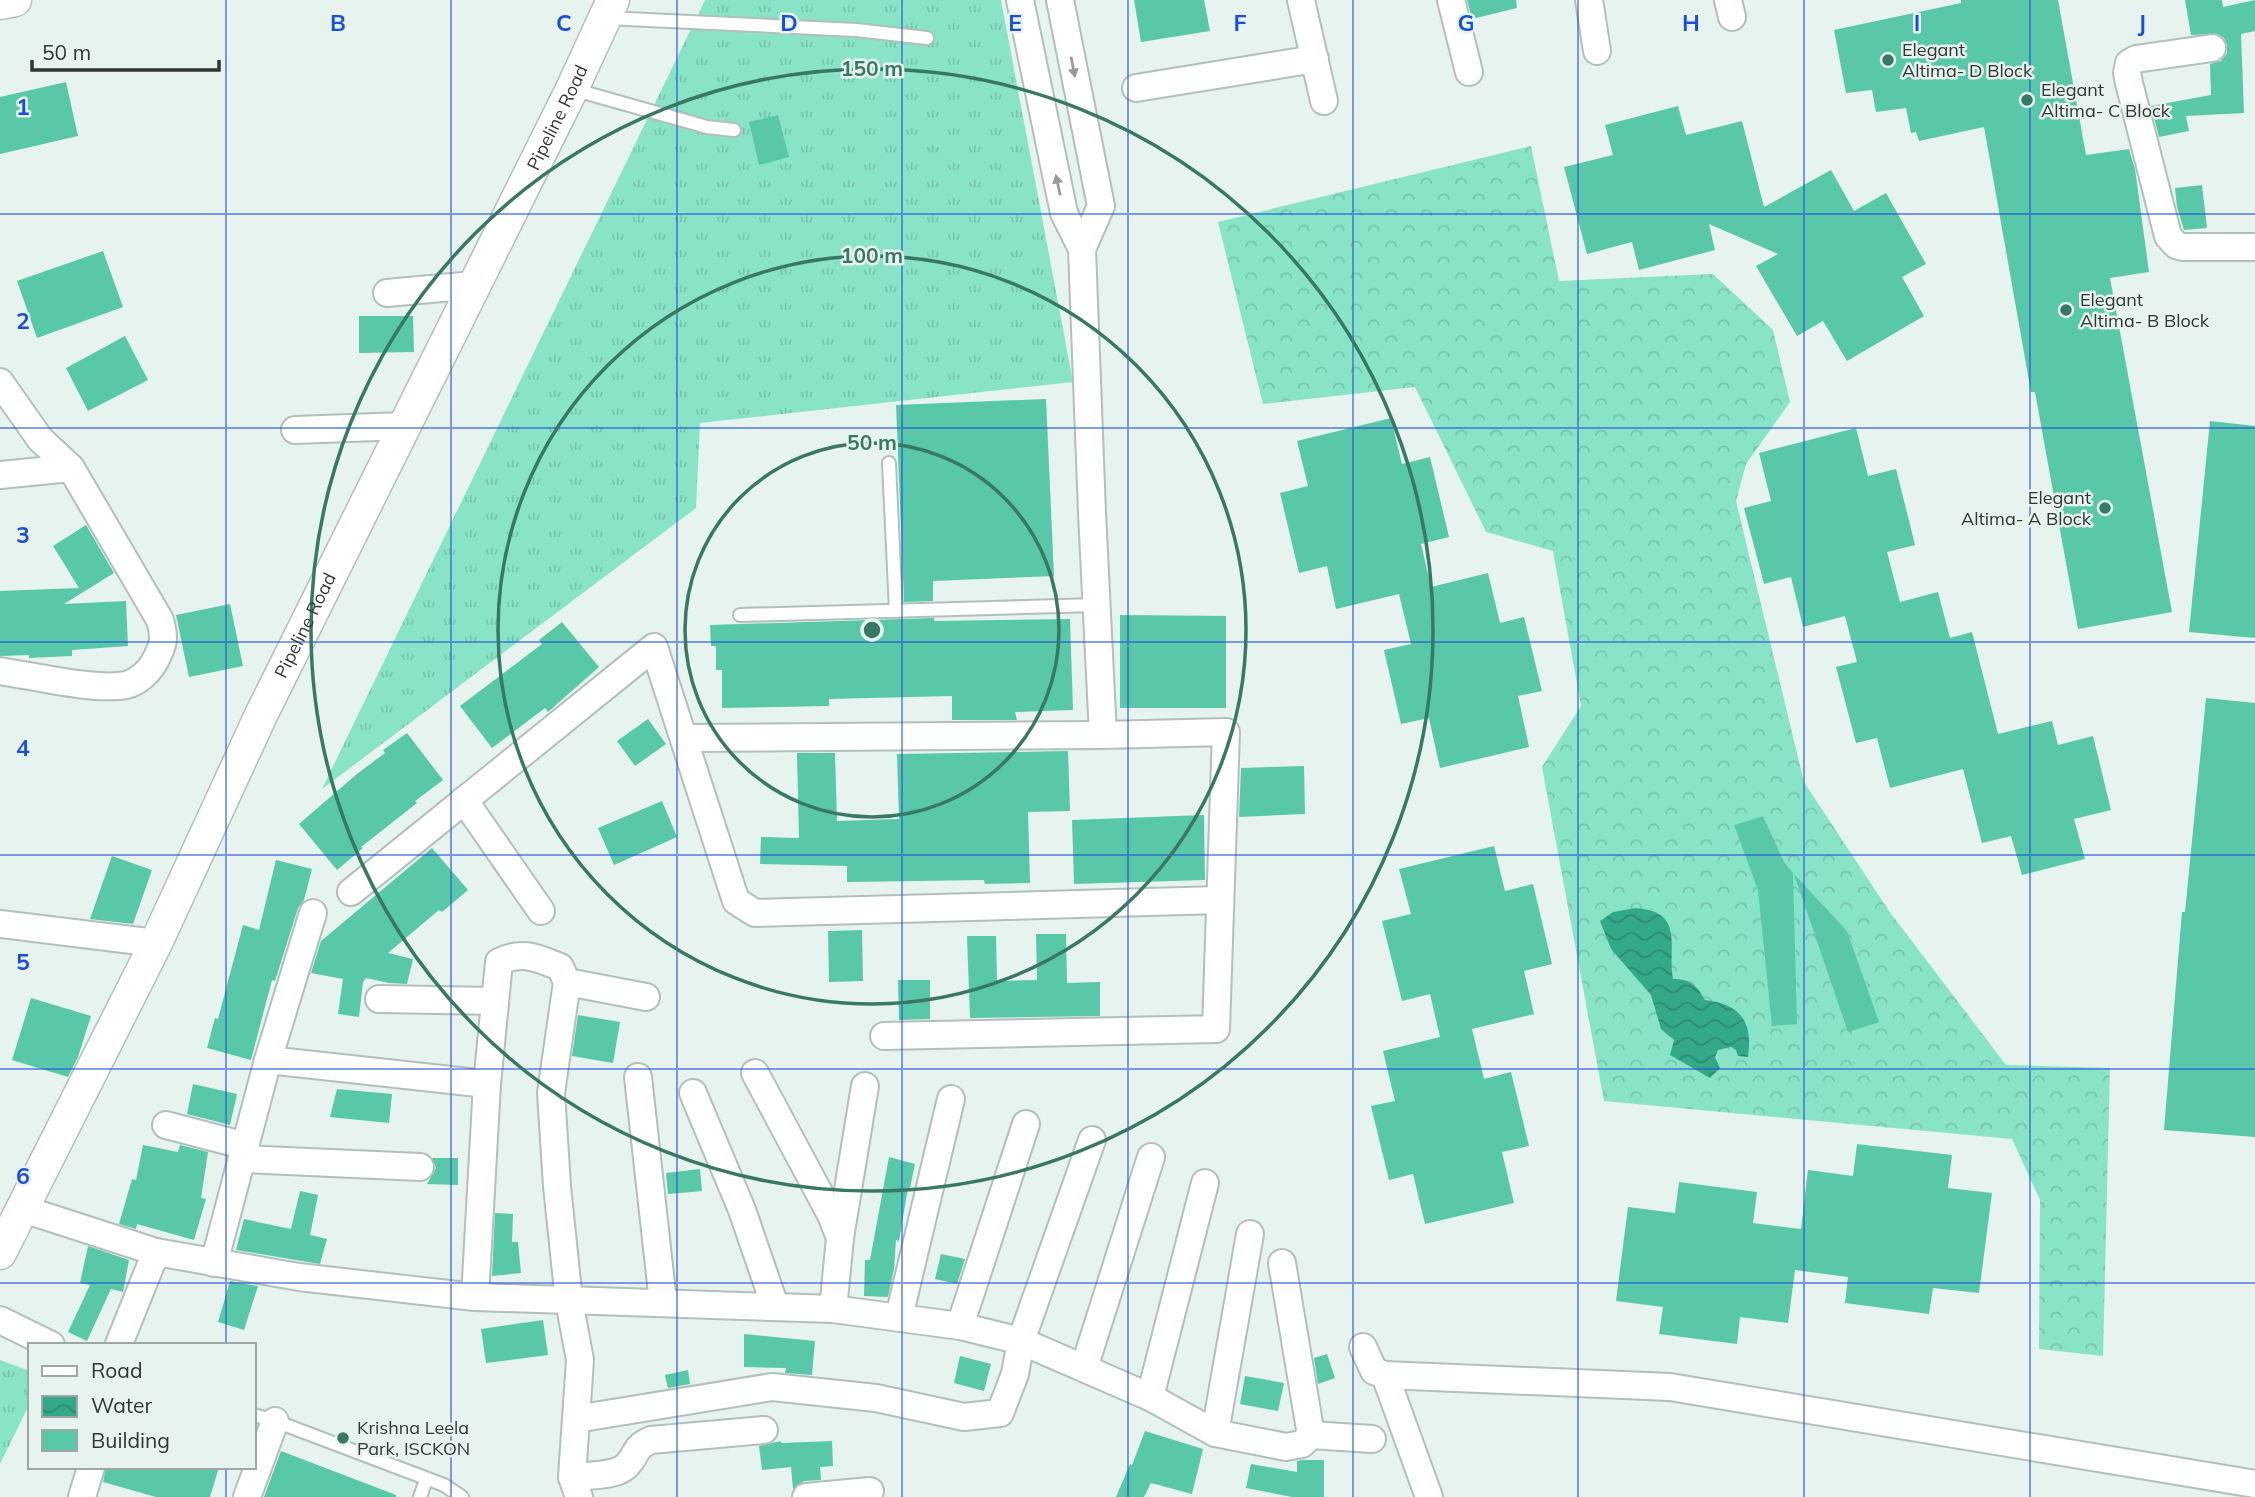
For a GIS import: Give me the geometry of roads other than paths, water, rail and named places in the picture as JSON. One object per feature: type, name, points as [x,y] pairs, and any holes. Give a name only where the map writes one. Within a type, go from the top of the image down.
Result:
[{"type":"street","points":[[0,3],[15,0]]},
{"type":"street","points":[[1020,0],[1064,213],[1082,248],[1103,735]]},
{"type":"street","points":[[1060,0],[1101,206],[1082,248]]},
{"type":"street","points":[[1301,0],[1324,100]]},
{"type":"street","points":[[1451,0],[1469,72]]},
{"type":"street","points":[[1589,0],[1597,51]]},
{"type":"street","name":"Pipeline Road","points":[[0,1253],[156,943],[261,715],[610,9]]},
{"type":"street","points":[[2212,48],[2136,59],[2129,63],[2129,83],[2168,236],[2176,245],[2183,247],[2255,247]]},
{"type":"street","points":[[1136,88],[1315,59]]},
{"type":"street","points":[[387,293],[474,285]]},
{"type":"street","points":[[0,382],[40,439],[71,468],[160,620],[163,633],[163,646],[152,666],[144,676],[129,684],[109,687],[0,671]]},
{"type":"street","points":[[295,430],[404,426]]},
{"type":"street","points":[[0,475],[71,468]]},
{"type":"street","points":[[351,892],[654,647],[736,901],[755,913],[1220,900]]},
{"type":"street","points":[[685,738],[1226,732],[1216,1029],[884,1036]]},
{"type":"street","points":[[464,800],[541,911]]},
{"type":"street","points":[[214,1264],[268,1060],[313,913]]},
{"type":"street","points":[[0,924],[156,943]]},
{"type":"street","points":[[475,1297],[487,1084],[499,962],[514,955],[537,958],[560,967],[567,982],[551,1093],[569,1301],[580,1360],[575,1487],[626,1467],[639,1445],[651,1440],[764,1430]]},
{"type":"street","points":[[567,982],[646,997]]},
{"type":"street","points":[[379,999],[495,1001]]},
{"type":"street","points":[[268,1060],[487,1084]]},
{"type":"street","points":[[755,1073],[831,1215],[840,1238]]},
{"type":"street","points":[[638,1077],[663,1302]]},
{"type":"street","points":[[834,1310],[840,1238],[865,1086]]},
{"type":"street","points":[[693,1093],[743,1210],[775,1306]]},
{"type":"street","points":[[900,1317],[951,1099]]},
{"type":"street","points":[[960,1326],[1026,1124]]},
{"type":"street","points":[[166,1125],[245,1153],[420,1167]]},
{"type":"street","points":[[576,1419],[772,1387],[876,1398],[964,1417],[1000,1413],[1015,1374],[1021,1341],[1092,1140]]},
{"type":"street","points":[[1084,1368],[1151,1157]]},
{"type":"street","points":[[1150,1396],[1205,1183]]},
{"type":"street","points":[[23,1209],[156,1252],[299,1277],[475,1297],[775,1306],[900,1317],[960,1326],[1021,1341],[1150,1396],[1215,1433],[1286,1447],[1302,1444],[1311,1435],[1372,1439]]},
{"type":"street","points":[[1215,1433],[1250,1234]]},
{"type":"street","points":[[119,1343],[156,1252]]},
{"type":"street","points":[[1282,1263],[1311,1435]]},
{"type":"street","points":[[0,1320],[47,1343]]},
{"type":"street","points":[[1363,1347],[1374,1371],[1385,1375],[1670,1387],[2255,1484]]},
{"type":"street","points":[[1385,1375],[1429,1497]]},
{"type":"street","points":[[256,1458],[265,1418]]},
{"type":"street","points":[[82,1497],[90,1469]]},
{"type":"street","points":[[247,1497],[253,1469]]},
{"type":"street","points":[[812,1497],[870,1490]]},
{"type":"lane","points":[[610,9],[927,38]]},
{"type":"lane","points":[[572,89],[707,127],[734,130]]},
{"type":"lane","points":[[889,463],[896,611]]},
{"type":"lane","points":[[740,615],[1096,605]]},
{"type":"lane","points":[[265,1418],[444,1485],[462,1497]]},
{"type":"lane","points":[[421,1497],[426,1480]]},
{"type":"water","points":[[1635,908],[1662,916],[1668,923],[1672,943],[1673,979],[1688,982],[1699,990],[1705,1000],[1728,1006],[1742,1017],[1748,1034],[1748,1057],[1738,1056],[1736,1050],[1731,1047],[1718,1050],[1715,1057],[1720,1068],[1710,1078],[1670,1055],[1674,1040],[1661,1029],[1651,995],[1611,949],[1600,921],[1613,912]]},
{"type":"place","name":"Elegant Altima- D Block","points":[[1888,60]]},
{"type":"place","name":"Elegant Altima- C Block","points":[[2027,100]]},
{"type":"place","name":"Elegant Altima- B Block","points":[[2066,310]]},
{"type":"place","name":"Elegant Altima- A Block","points":[[2105,508]]},
{"type":"place","name":"Krishna Leela Park, ISCKON","points":[[343,1438]]}]
